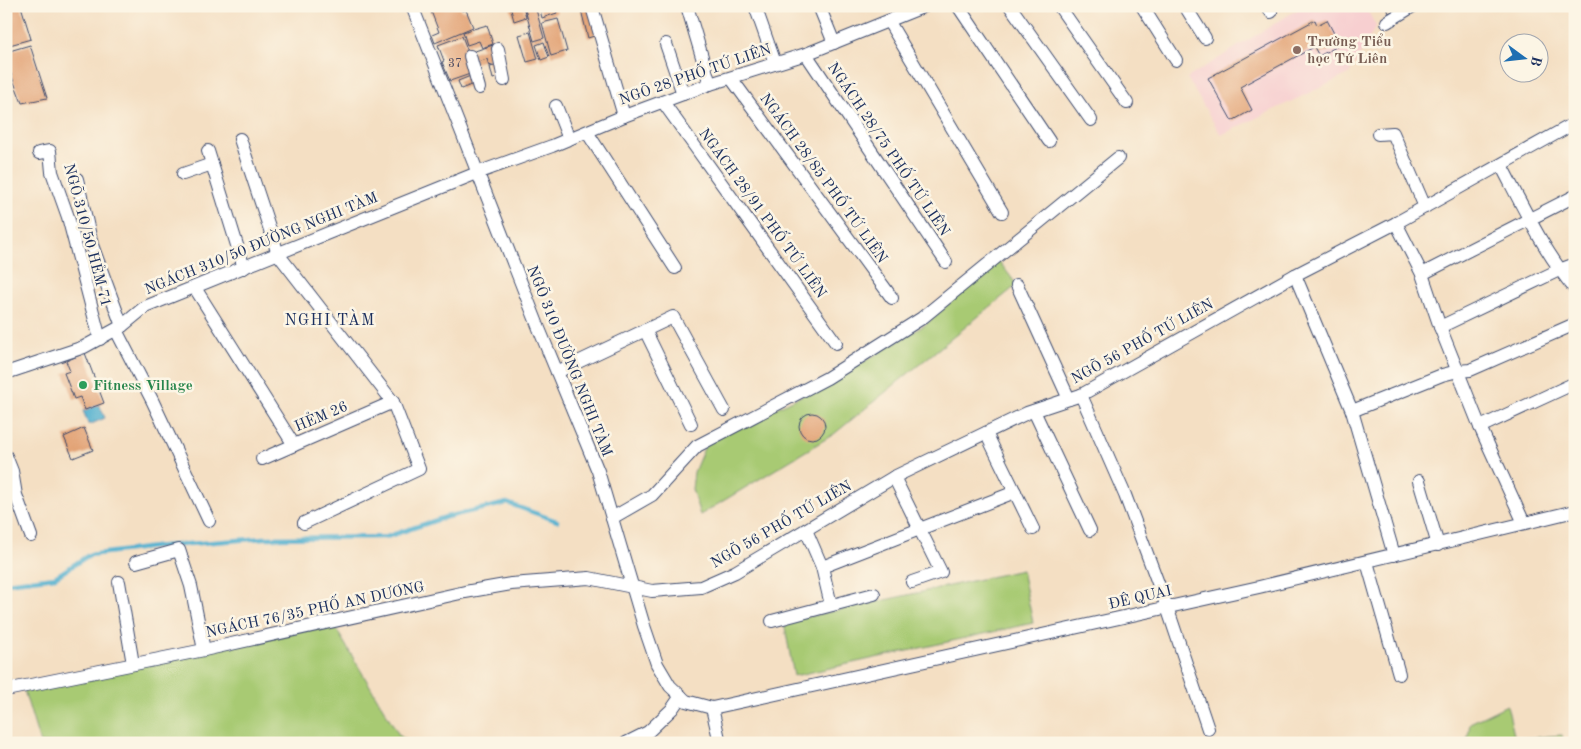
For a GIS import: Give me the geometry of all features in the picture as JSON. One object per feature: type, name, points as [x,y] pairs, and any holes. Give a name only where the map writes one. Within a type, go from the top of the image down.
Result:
[{"type":"street","name":"NGÕ 310 ĐƯỜNG NGHI TÀM","points":[[412,6],[477,173],[598,471],[657,664],[670,686],[686,701],[712,708]]},
{"type":"street","points":[[592,6],[624,116]]},
{"type":"street","points":[[687,6],[710,84]]},
{"type":"street","points":[[755,6],[774,63]]},
{"type":"street","points":[[819,6],[834,43]]},
{"type":"street","name":"NGÕ 28 PHỐ TỨ LIÊN","points":[[477,173],[552,146],[624,116],[710,84],[806,54],[889,22],[901,11],[925,6]]},
{"type":"street","points":[[958,6],[1049,141]]},
{"type":"street","points":[[1010,6],[1091,120]]},
{"type":"street","points":[[1059,6],[1127,102]]},
{"type":"street","points":[[1142,6],[1176,60]]},
{"type":"street","points":[[1185,6],[1205,38]]},
{"type":"street","points":[[1387,22],[1413,6]]},
{"type":"street","points":[[889,22],[1002,212]]},
{"type":"street","points":[[666,44],[684,94]]},
{"type":"street","points":[[498,49],[504,80]]},
{"type":"street","name":"NGÁCH 28/75 PHỐ TỨ LIÊN","points":[[806,54],[946,262]]},
{"type":"street","points":[[470,56],[479,88]]},
{"type":"street","name":"NGÁCH 28/85 PHỐ TỨ LIÊN","points":[[731,78],[892,298]]},
{"type":"street","name":"NGÁCH 28/91 PHỐ TỨ LIÊN","points":[[663,102],[836,343]]},
{"type":"street","points":[[556,106],[569,139]]},
{"type":"street","name":"NGÕ 56 PHỐ TỨ LIÊN","points":[[633,587],[652,591],[701,587],[735,572],[894,477],[1034,411],[1075,397],[1295,275],[1396,223],[1575,123]]},
{"type":"street","points":[[587,132],[675,268]]},
{"type":"street","points":[[1378,134],[1393,132],[1425,207]]},
{"type":"street","points":[[240,139],[278,254],[393,402],[419,469],[304,523]]},
{"type":"street","name":"NGÕ 310/50 HẺM 71","points":[[39,153],[50,151],[52,172],[68,217],[100,339]]},
{"type":"street","points":[[208,151],[244,268]]},
{"type":"street","points":[[612,518],[652,495],[697,446],[827,378],[922,318],[1118,158]]},
{"type":"street","points":[[183,174],[212,164]]},
{"type":"street","points":[[1501,165],[1559,270],[1575,289]]},
{"type":"street","name":"NGÁCH 310/50 ĐƯỜNG NGHI TÀM","points":[[6,374],[74,352],[119,328],[145,307],[477,173]]},
{"type":"street","points":[[77,179],[92,245],[119,328],[209,521]]},
{"type":"street","points":[[1422,274],[1575,196]]},
{"type":"street","points":[[1396,223],[1422,274],[1440,326],[1480,427],[1524,523]]},
{"type":"street","points":[[1440,326],[1575,264]]},
{"type":"street","points":[[1295,275],[1352,411],[1394,556]]},
{"type":"street","points":[[1017,285],[1125,495],[1167,608],[1208,729]]},
{"type":"street","points":[[195,288],[294,445]]},
{"type":"street","points":[[557,372],[673,317],[724,410]]},
{"type":"street","points":[[1352,411],[1442,375],[1470,370],[1575,324]]},
{"type":"street","points":[[645,330],[691,424]]},
{"type":"street","points":[[1480,427],[1575,383]]},
{"type":"street","name":"HẺM 26","points":[[262,459],[393,402]]},
{"type":"street","points":[[1034,411],[1090,530]]},
{"type":"street","points":[[986,433],[1032,529]]},
{"type":"street","points":[[6,456],[12,471],[16,495],[31,536]]},
{"type":"street","points":[[894,477],[919,530],[942,572],[912,582]]},
{"type":"street","points":[[1419,481],[1438,545]]},
{"type":"street","points":[[822,567],[1015,492]]},
{"type":"street","name":"ĐÊ QUAI","points":[[712,708],[1167,608],[1575,512]]},
{"type":"street","points":[[806,530],[822,567],[831,605]]},
{"type":"street","points":[[136,562],[179,550],[191,586],[204,650]]},
{"type":"street","points":[[1367,562],[1399,674]]},
{"type":"street","name":"NGÁCH 76/35 PHỐ AN DƯƠNG","points":[[6,690],[204,650],[456,594],[511,584],[589,578],[633,587]]},
{"type":"street","points":[[119,582],[133,664]]},
{"type":"street","points":[[772,621],[874,594]]},
{"type":"street","points":[[626,743],[648,732],[672,709],[681,696]]},
{"type":"street","points":[[712,708],[720,743]]},
{"type":"shaded area","name":"Trường Tiểu học Tứ Liên","points":[[1303,6],[1365,6],[1376,26],[1349,74],[1221,135],[1187,78]]},
{"type":"green space","points":[[998,260],[1017,285],[834,434],[700,515],[692,489],[694,472],[707,441],[828,383],[925,325]]},
{"type":"green space","points":[[1022,570],[1033,623],[794,676],[784,622]]},
{"type":"green space","points":[[332,622],[399,735],[410,743],[40,743],[23,687]]},
{"type":"green space","points":[[1507,705],[1515,739],[1562,735],[1564,743],[1467,743],[1470,723]]},
{"type":"water","points":[[99,404],[105,418],[89,425],[83,411]]},
{"type":"building","points":[[6,6],[21,6],[31,39],[6,46]]},
{"type":"building","points":[[429,6],[460,6],[462,11],[466,10],[473,27],[435,43],[432,35],[439,32]]},
{"type":"building","points":[[510,6],[523,6],[526,17],[514,21]]},
{"type":"building","points":[[524,6],[535,6],[544,38],[534,41]]},
{"type":"building","points":[[539,6],[555,6],[557,13],[542,18]]},
{"type":"building","points":[[1386,6],[1401,6],[1389,13]]},
{"type":"building","points":[[590,7],[597,35],[588,38],[581,10]]},
{"type":"building","points":[[558,19],[567,51],[551,56],[542,23]]},
{"type":"building","points":[[1315,20],[1317,25],[1327,20],[1340,45],[1319,56],[1314,47],[1240,87],[1252,110],[1232,121],[1208,78]]},
{"type":"building","points":[[487,25],[493,44],[482,48],[479,41],[467,45],[463,32]]},
{"type":"building","points":[[530,32],[538,59],[527,62],[519,35]]},
{"type":"building","points":[[462,36],[473,73],[450,81],[442,62],[444,61],[438,45]]},
{"type":"building","points":[[544,42],[549,57],[541,60],[536,45]]},
{"type":"building","points":[[30,45],[47,98],[22,103],[6,61],[6,52]]},
{"type":"building","points":[[493,45],[498,63],[489,66],[487,59],[475,63],[472,52]]},
{"type":"building","points":[[499,65],[503,76],[493,79],[490,67]]},
{"type":"building","points":[[473,75],[476,83],[461,89],[458,81]]},
{"type":"building","name":"Fitness Village","points":[[85,353],[104,403],[85,410],[80,397],[74,399],[64,373],[70,371],[66,361]]},
{"type":"building","points":[[812,413],[821,417],[825,426],[821,435],[812,439],[803,435],[799,426],[803,417]]},
{"type":"building","points":[[84,428],[93,450],[73,458],[64,437]]},
{"type":"waterway","points":[[6,583],[55,577],[89,555],[163,546],[264,538],[386,537],[446,517],[507,503],[557,521]]},
{"type":"place","name":"Trường Tiểu học Tứ Liên","points":[[1297,50]]},
{"type":"place","name":"Fitness Village","points":[[83,385]]},
{"type":"district","name":"NGHI TÀM","points":[[330,319]]}]
